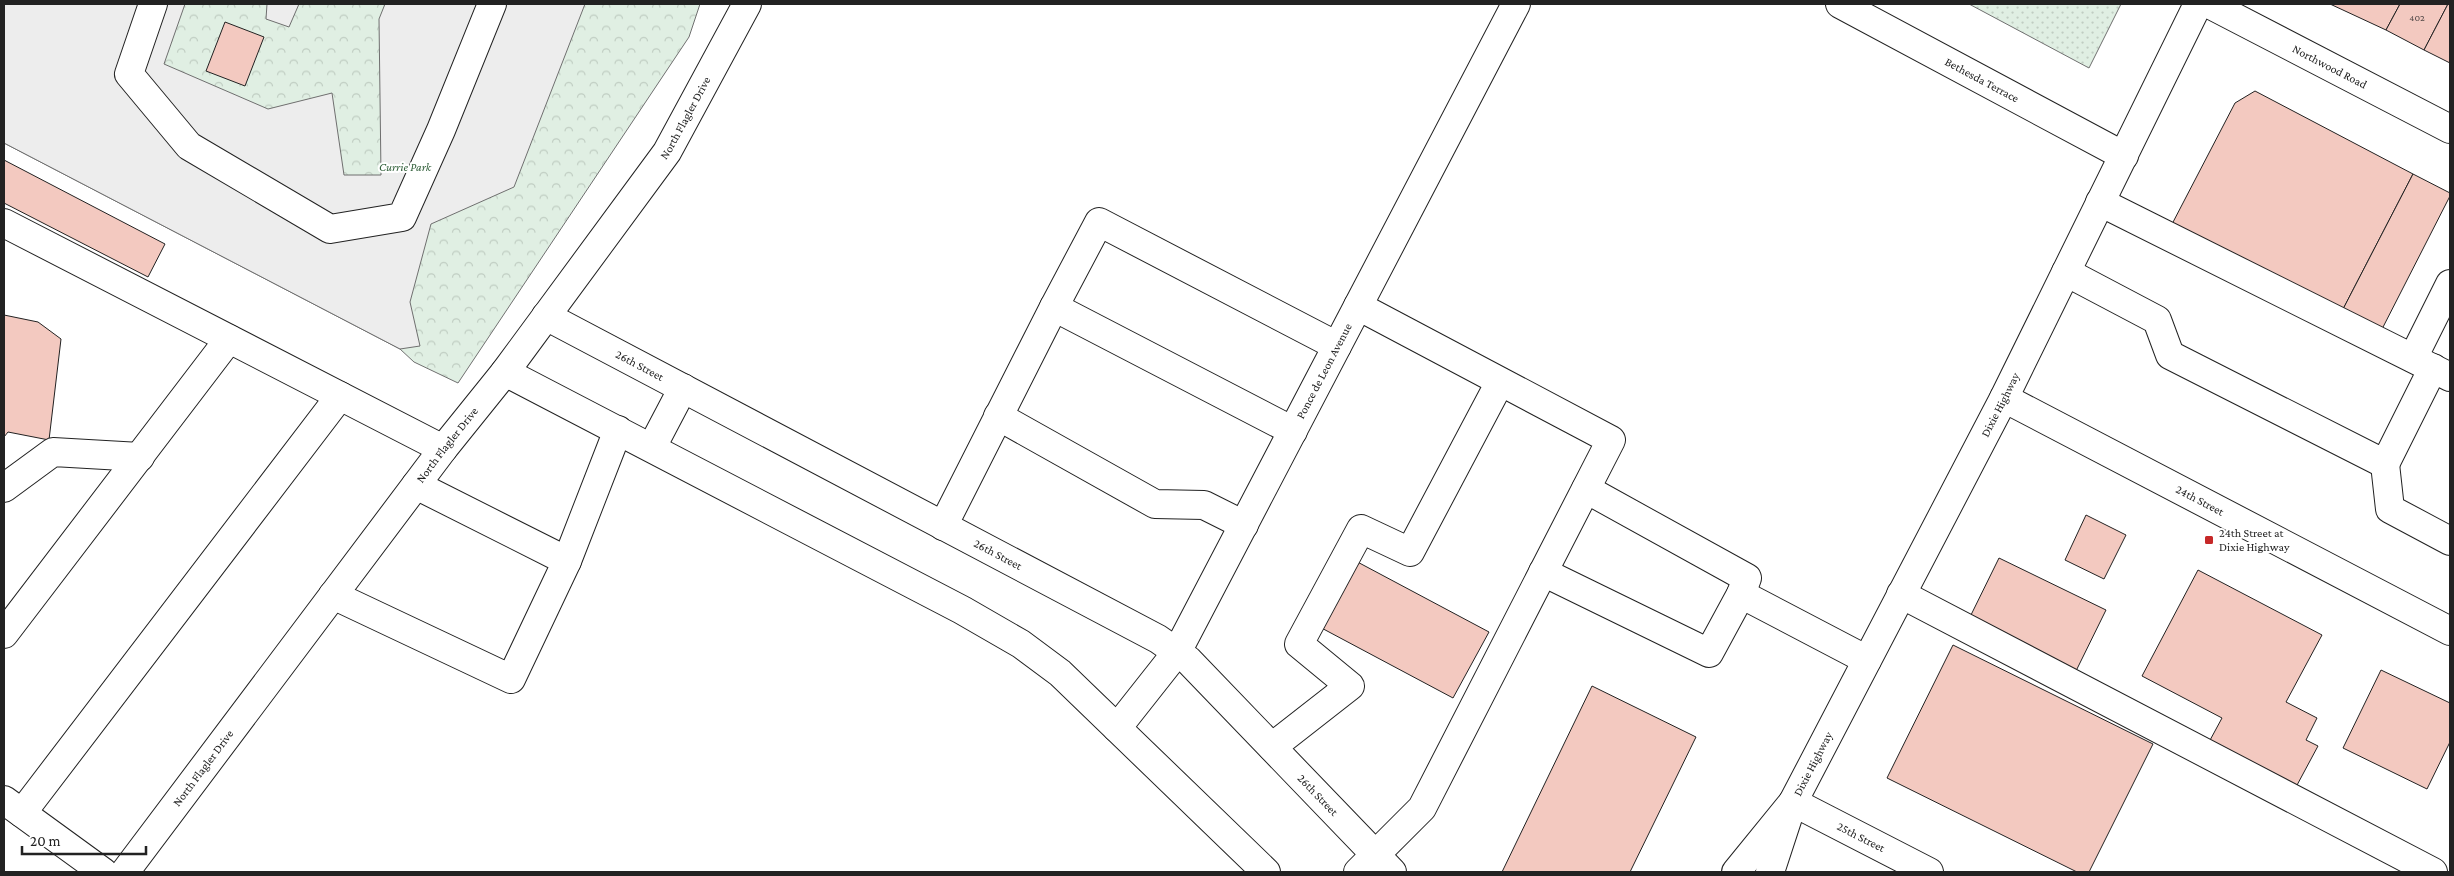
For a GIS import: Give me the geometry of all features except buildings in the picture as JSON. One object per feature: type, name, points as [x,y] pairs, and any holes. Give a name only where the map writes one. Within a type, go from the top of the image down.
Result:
[{"type":"street","points":[[153,4],[129,74],[189,146],[330,229],[402,217],[441,130],[492,4]]},
{"type":"street","name":"North Flagler Drive","points":[[125,872],[443,449],[505,372],[667,152],[747,4]]},
{"type":"street","name":"Ponce de Leon Avenue","points":[[1117,728],[1177,652],[1516,4]]},
{"type":"street","name":"Bethesda Terrace","points":[[1840,4],[2124,156]]},
{"type":"street","name":"Dixie Highway","points":[[1770,872],[1793,802],[2004,398],[2198,4]]},
{"type":"street","name":"Northwood Road","points":[[2210,4],[2450,129]]},
{"type":"street","points":[[2100,202],[2432,367]]},
{"type":"street","points":[[943,526],[1099,222],[1337,346]]},
{"type":"street","points":[[4,223],[443,449]]},
{"type":"street","points":[[2066,272],[2157,320],[2170,355],[2385,464]]},
{"type":"street","points":[[2450,284],[2432,367],[2385,464],[2390,509],[2450,542]]},
{"type":"street","points":[[1358,306],[1611,440],[1422,808],[1375,866]]},
{"type":"street","points":[[1054,307],[1293,430]]},
{"type":"street","name":"26th Street","points":[[546,316],[1158,639],[1177,652],[1272,747],[1375,866]]},
{"type":"street","points":[[4,634],[230,339]]},
{"type":"street","points":[[505,372],[652,447],[1022,644],[1060,672],[1266,872]]},
{"type":"street","points":[[1272,747],[1350,686],[1299,644],[1361,529],[1410,552],[1500,382]]},
{"type":"street","points":[[652,447],[683,388]]},
{"type":"street","points":[[103,872],[13,806],[340,396]]},
{"type":"street","name":"24th Street","points":[[2004,398],[2450,631]]},
{"type":"street","points":[[998,416],[1156,504],[1204,504],[1244,524]]},
{"type":"street","points":[[334,595],[511,679],[567,561],[618,430]]},
{"type":"street","points":[[4,488],[53,452],[140,457]]},
{"type":"street","points":[[416,485],[567,561]]},
{"type":"street","points":[[1543,572],[1709,653],[1741,594],[1747,578],[1586,489]]},
{"type":"street","points":[[1741,594],[1867,660]]},
{"type":"street","points":[[1901,594],[2438,870]]},
{"type":"street","name":"Dixie Highway","points":[[1736,872],[1793,802]]},
{"type":"street","name":"25th Street","points":[[1793,802],[1929,872]]},
{"type":"green space","name":"Currie Park","points":[[4,4],[700,4],[689,37],[458,383],[414,362],[400,349],[4,143]]},
{"type":"green space","points":[[1969,4],[2121,4],[2089,68]]},
{"type":"shaded area","name":"Currie Park","points":[[4,4],[185,4],[164,64],[268,109],[332,93],[344,175],[381,175],[379,19],[385,4],[585,4],[514,187],[431,224],[410,302],[420,346],[400,349],[4,143]]},
{"type":"shaded area","points":[[267,4],[299,4],[289,27],[266,19]]},
{"type":"place","name":"24th Street at Dixie Highway","points":[[2209,540]]}]
